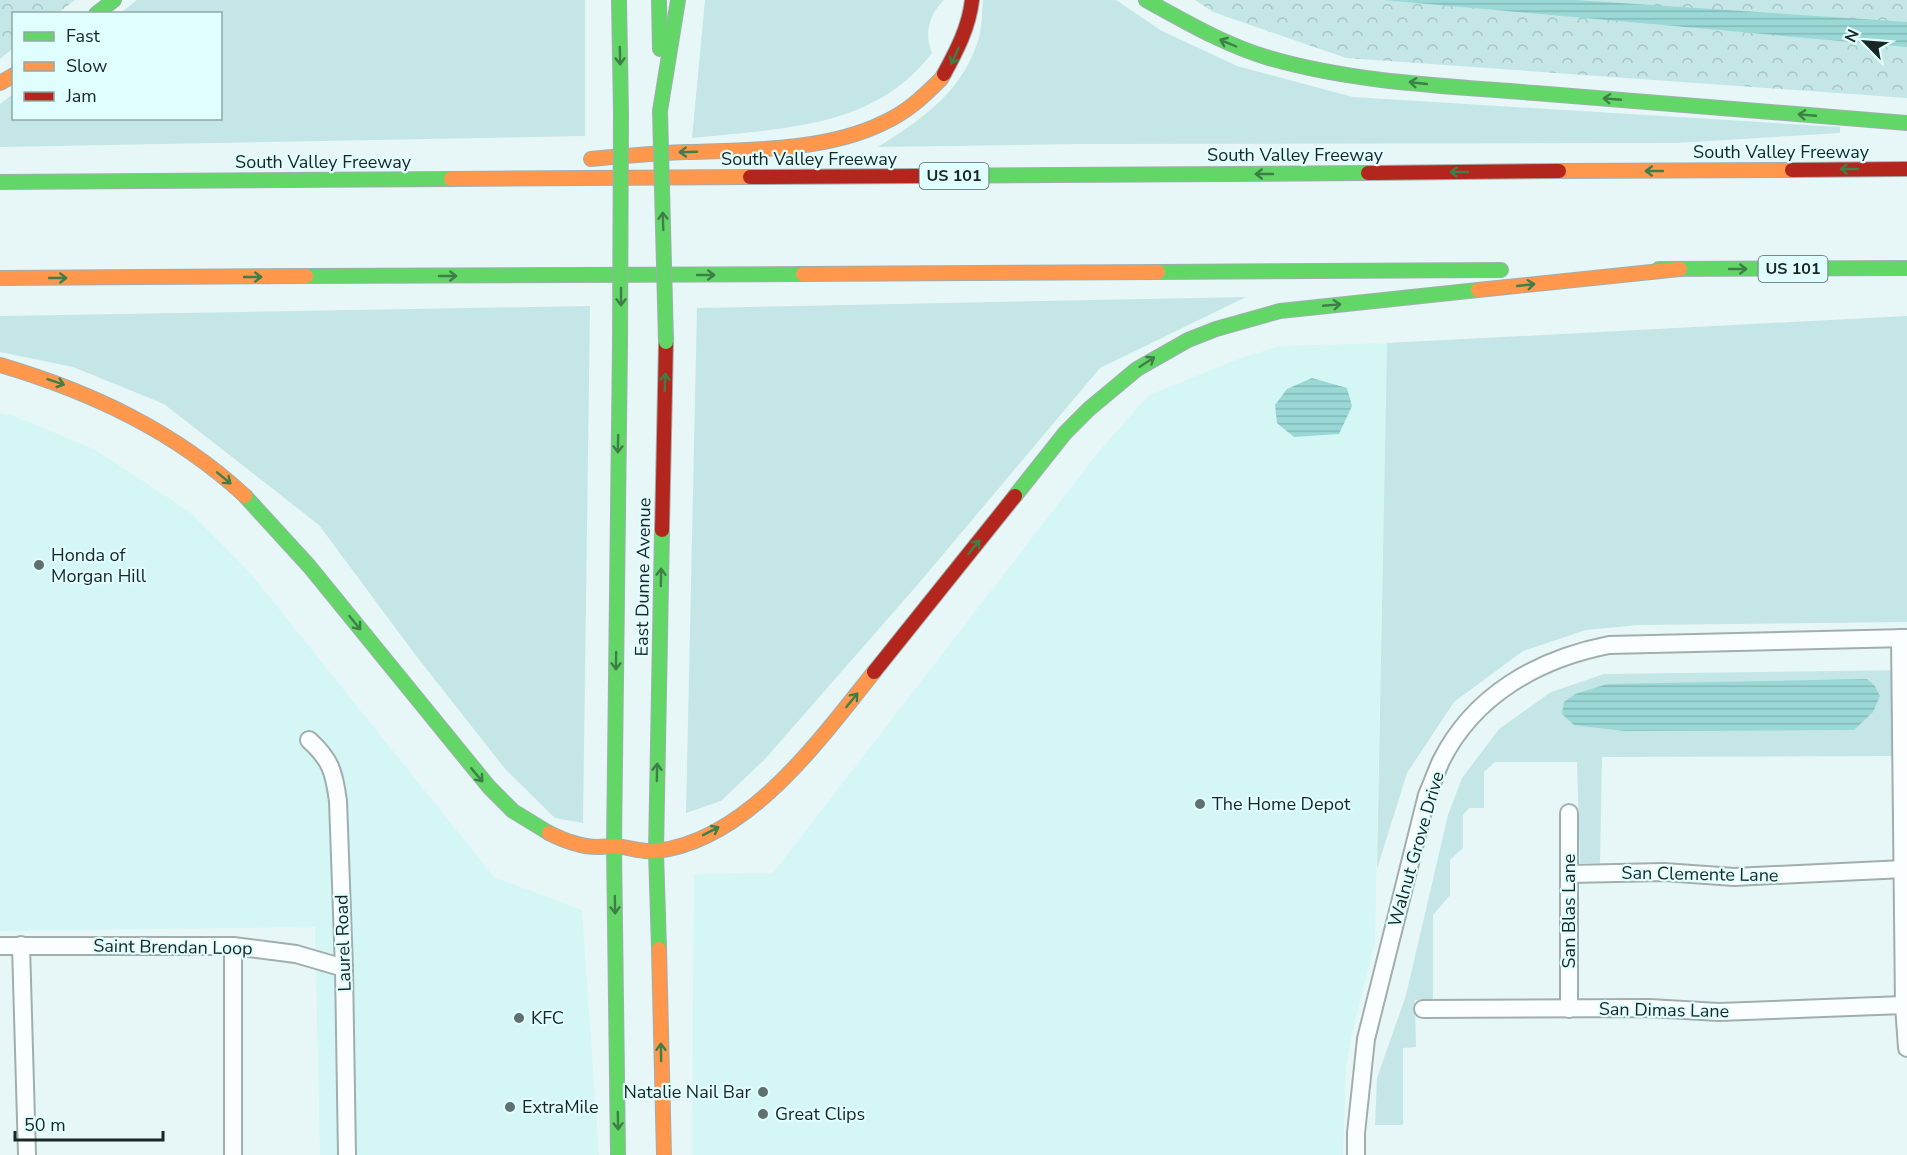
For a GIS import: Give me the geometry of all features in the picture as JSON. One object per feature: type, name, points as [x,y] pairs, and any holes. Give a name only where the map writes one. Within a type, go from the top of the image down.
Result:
[{"type":"main road","points":[[99,12],[114,0]]},
{"type":"main road","name":"East Dunne Avenue","points":[[618,1155],[614,846],[620,344],[619,0]]},
{"type":"main road","name":"East Dunne Avenue","points":[[659,0],[666,342],[656,851],[664,1155]]},
{"type":"main road","points":[[660,111],[678,0]]},
{"type":"main road","points":[[576,160],[789,147],[827,141],[873,128],[919,102],[948,71],[964,34],[972,0]]},
{"type":"main road","points":[[1146,0],[1196,28],[1235,46],[1269,58],[1335,73],[1437,85],[1907,123]]},
{"type":"main road","points":[[375,180],[529,165]]},
{"type":"main road","name":"South Valley Freeway","points":[[0,182],[1907,169]]},
{"type":"main road","name":"US 101","points":[[1537,270],[1907,268]]},
{"type":"main road","points":[[0,365],[60,383],[130,414],[165,435],[232,484],[293,546],[495,796],[514,813],[539,829],[564,840],[592,847],[614,846],[656,851],[709,833],[765,797],[791,773],[1065,433],[1093,403],[1152,358],[1216,328],[1280,311],[1680,269]]},
{"type":"main road","points":[[0,278],[1513,270]]},
{"type":"street","points":[[1904,638],[1904,1005],[1907,1048]]},
{"type":"street","name":"Walnut Grove Drive","points":[[1356,1155],[1358,1110],[1366,1040],[1427,795],[1442,760],[1462,729],[1487,702],[1516,679],[1547,663],[1579,651],[1608,645],[1904,638]]},
{"type":"street","name":"Laurel Road","points":[[309,740],[325,755],[335,775],[339,801],[347,1155]]},
{"type":"street","name":"San Blas Lane","points":[[1569,813],[1569,1009]]},
{"type":"street","name":"San Clemente Lane","points":[[1569,874],[1664,872],[1734,877],[1904,868]]},
{"type":"street","points":[[21,945],[27,1155]]},
{"type":"street","name":"Saint Brendan Loop","points":[[0,946],[233,946],[296,954],[344,968]]},
{"type":"street","points":[[233,946],[233,1155]]},
{"type":"street","name":"San Dimas Lane","points":[[1423,1009],[1649,1008],[1719,1012],[1904,1005]]},
{"type":"shaded area","points":[[1387,343],[1375,942],[1346,1067],[1343,1155],[692,1155],[694,874],[773,873],[1100,450],[1149,395],[1241,358],[1280,346]]},
{"type":"shaded area","points":[[0,413],[14,416],[94,449],[190,512],[251,574],[494,877],[582,910],[599,1155],[320,1155],[315,927],[0,931]]},
{"type":"green space","points":[[0,0],[75,0],[59,12],[12,12],[12,49],[0,59]]},
{"type":"green space","points":[[137,0],[585,0],[585,136],[0,147],[0,104],[12,95],[12,120],[222,120],[222,12],[121,12]]},
{"type":"green space","points":[[705,0],[944,0],[929,25],[928,39],[932,53],[909,78],[882,97],[854,111],[823,121],[791,127],[692,138]]},
{"type":"green space","points":[[983,0],[1116,0],[1162,31],[1237,66],[1353,97],[1840,127],[1840,133],[1676,143],[1080,144],[878,147],[924,115],[938,103],[961,76],[978,41]]},
{"type":"green space","points":[[1195,0],[1907,0],[1907,98],[1346,58],[1213,12]]},
{"type":"green space","points":[[1246,297],[1100,368],[919,583],[765,759],[721,801],[686,813],[697,308]]},
{"type":"green space","points":[[590,306],[583,823],[555,818],[506,770],[417,657],[319,525],[164,404],[73,367],[0,352],[0,316]]},
{"type":"green space","points":[[1907,316],[1907,622],[1638,625],[1586,630],[1523,651],[1454,702],[1407,773],[1377,869],[1387,343]]},
{"type":"green space","points":[[1907,670],[1893,726],[1893,756],[1602,757],[1600,863],[1580,863],[1577,762],[1495,762],[1484,772],[1484,808],[1469,808],[1463,815],[1463,848],[1450,860],[1450,895],[1433,915],[1433,999],[1415,1000],[1416,1047],[1403,1048],[1403,1125],[1375,1125],[1377,1078],[1406,995],[1448,815],[1462,778],[1499,729],[1551,692],[1604,674]]},
{"type":"water","points":[[1384,0],[1575,0],[1907,22],[1907,47]]},
{"type":"water","points":[[1312,378],[1347,388],[1352,406],[1339,434],[1294,437],[1277,423],[1275,405],[1287,389]]},
{"type":"water","points":[[1867,679],[1875,686],[1880,696],[1873,712],[1854,730],[1624,731],[1574,725],[1562,714],[1564,702],[1575,694],[1607,684]]},
{"type":"traffic: fast","points":[[99,12],[114,0]]},
{"type":"traffic: fast","points":[[619,0],[621,113]]},
{"type":"traffic: fast","points":[[659,0],[660,49]]},
{"type":"traffic: fast","points":[[660,111],[678,0]]},
{"type":"traffic: fast","points":[[1146,0],[1237,47],[1269,58],[1334,73],[1435,85],[1907,123]]},
{"type":"traffic: fast","points":[[660,111],[666,342]]},
{"type":"traffic: fast","points":[[620,344],[621,113]]},
{"type":"traffic: fast","points":[[918,176],[1368,173]]},
{"type":"traffic: fast","points":[[0,182],[451,179]]},
{"type":"traffic: fast","points":[[1659,269],[1907,268]]},
{"type":"traffic: fast","points":[[1158,272],[1501,270]]},
{"type":"traffic: fast","points":[[306,276],[803,274]]},
{"type":"traffic: fast","points":[[1015,496],[1065,433],[1089,409],[1137,369],[1188,340],[1216,329],[1280,311],[1478,290]]},
{"type":"traffic: fast","points":[[618,1155],[614,846],[620,344]]},
{"type":"traffic: fast","points":[[245,496],[309,566],[489,787],[513,811],[549,833]]},
{"type":"traffic: fast","points":[[659,949],[656,851],[662,530]]},
{"type":"traffic: slow","points":[[591,159],[787,147],[837,139],[861,132],[900,114],[921,98],[944,74]]},
{"type":"traffic: slow","points":[[0,83],[12,76]]},
{"type":"traffic: slow","points":[[1559,171],[1792,170]]},
{"type":"traffic: slow","points":[[451,179],[750,177]]},
{"type":"traffic: slow","points":[[1478,290],[1680,269]]},
{"type":"traffic: slow","points":[[803,274],[1158,272]]},
{"type":"traffic: slow","points":[[0,278],[306,276]]},
{"type":"traffic: slow","points":[[0,365],[67,388],[130,416],[190,452],[245,496]]},
{"type":"traffic: slow","points":[[549,833],[585,846],[615,846],[641,851],[656,851],[690,843],[721,828],[780,783],[831,726],[874,672]]},
{"type":"traffic: slow","points":[[659,949],[664,1155]]},
{"type":"traffic: jam","points":[[944,74],[965,29],[972,0]]},
{"type":"traffic: jam","points":[[1792,170],[1907,169]]},
{"type":"traffic: jam","points":[[1368,173],[1559,171]]},
{"type":"traffic: jam","points":[[750,177],[918,176]]},
{"type":"traffic: jam","points":[[662,530],[666,342]]},
{"type":"traffic: jam","points":[[874,672],[1015,496]]},
{"type":"place","name":"Honda of Morgan Hill","points":[[39,565]]},
{"type":"place","name":"The Home Depot","points":[[1200,804]]},
{"type":"place","name":"KFC","points":[[519,1018]]},
{"type":"place","name":"Natalie Nail Bar","points":[[763,1092]]},
{"type":"place","name":"ExtraMile","points":[[510,1107]]},
{"type":"place","name":"Great Clips","points":[[763,1114]]}]
